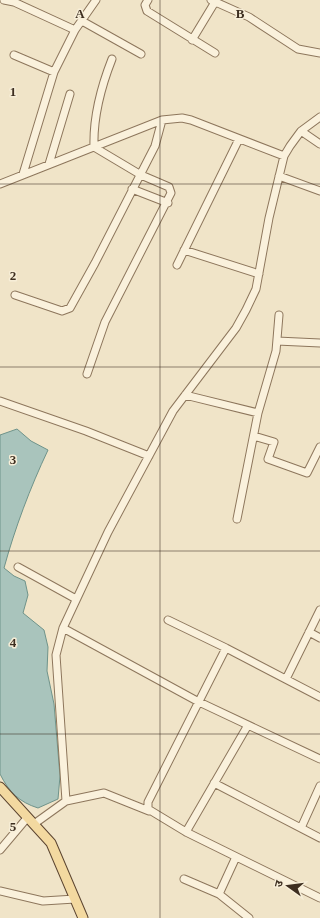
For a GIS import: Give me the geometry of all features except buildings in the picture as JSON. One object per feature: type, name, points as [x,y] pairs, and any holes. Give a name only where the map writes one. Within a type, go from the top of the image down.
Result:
[{"type":"main road","points":[[0,787],[26,818],[34,824],[51,843],[83,918]]},
{"type":"street","points":[[4,0],[14,2],[75,30]]},
{"type":"street","points":[[23,174],[54,72],[75,30],[96,0]]},
{"type":"street","points":[[148,0],[145,5],[147,11],[192,40],[215,52]]},
{"type":"street","points":[[192,40],[213,1],[249,18],[298,49],[320,53]]},
{"type":"street","points":[[82,21],[141,54]]},
{"type":"street","points":[[14,55],[54,72]]},
{"type":"street","points":[[94,147],[94,125],[100,92],[112,59]]},
{"type":"street","points":[[49,164],[70,94]]},
{"type":"street","points":[[66,801],[56,655],[63,628],[108,532],[173,411],[236,328],[256,289],[269,218],[284,156],[301,131],[320,117]]},
{"type":"street","points":[[0,184],[162,120],[182,118],[191,120],[284,156]]},
{"type":"street","points":[[15,295],[62,311],[70,308],[156,146],[162,120]]},
{"type":"street","points":[[301,131],[320,144]]},
{"type":"street","points":[[177,265],[221,179],[239,139]]},
{"type":"street","points":[[88,374],[105,322],[168,203],[171,193],[169,187],[141,175],[94,147]]},
{"type":"street","points":[[279,176],[320,191]]},
{"type":"street","points":[[132,189],[168,203]]},
{"type":"street","points":[[184,250],[259,274]]},
{"type":"street","points":[[237,519],[258,412],[270,375],[277,341],[279,314]]},
{"type":"street","points":[[277,341],[320,342]]},
{"type":"street","points":[[185,395],[258,412]]},
{"type":"street","points":[[0,401],[86,431],[149,456]]},
{"type":"street","points":[[254,436],[274,442],[268,459],[307,473],[320,447]]},
{"type":"street","points":[[18,567],[76,599]]},
{"type":"street","points":[[286,679],[320,610]]},
{"type":"street","points":[[168,620],[226,648],[320,697]]},
{"type":"street","points":[[63,628],[197,702],[320,759]]},
{"type":"street","points":[[309,632],[320,638]]},
{"type":"street","points":[[149,811],[148,802],[197,702],[226,648]]},
{"type":"street","points":[[186,832],[248,725]]},
{"type":"street","points":[[214,783],[320,838]]},
{"type":"street","points":[[301,828],[320,786]]},
{"type":"street","points":[[34,824],[66,801],[104,794],[149,811],[186,832],[320,898]]},
{"type":"street","points":[[0,850],[26,818]]},
{"type":"street","points":[[219,894],[236,857]]},
{"type":"street","points":[[184,879],[219,894],[249,918]]},
{"type":"street","points":[[0,891],[43,901],[75,899]]},
{"type":"water","points":[[17,429],[31,441],[48,450],[23,508],[4,568],[14,576],[25,581],[28,595],[23,613],[44,630],[48,647],[47,671],[54,704],[60,776],[58,799],[38,808],[25,803],[15,796],[0,774],[0,435]]}]
